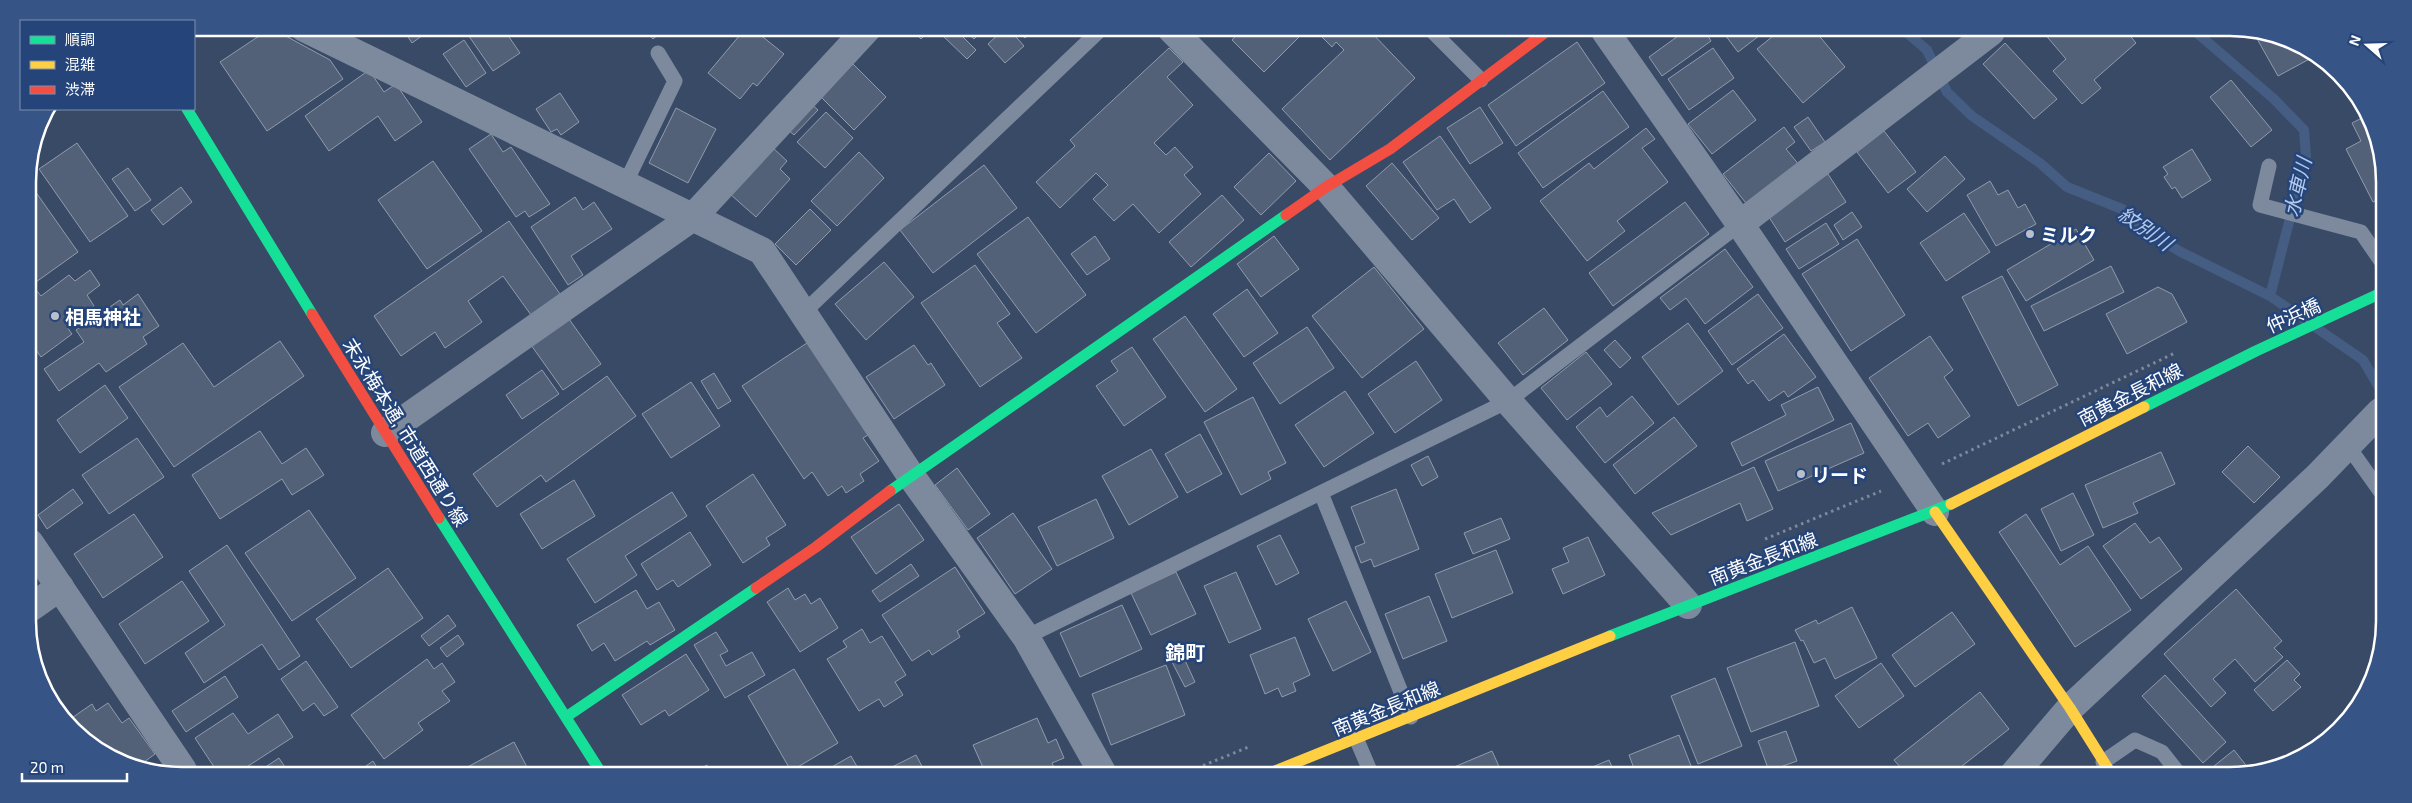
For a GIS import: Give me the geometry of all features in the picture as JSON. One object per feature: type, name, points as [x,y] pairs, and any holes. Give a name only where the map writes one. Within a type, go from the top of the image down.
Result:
[{"type":"street","points":[[320,36],[762,251],[911,476],[1026,637],[1099,767]]},
{"type":"street","points":[[385,433],[693,218],[861,36]]},
{"type":"street","points":[[1178,36],[1326,187],[1508,401],[1688,605]]},
{"type":"street","points":[[566,716],[816,548],[911,476],[1326,187],[1390,149],[1540,36]]},
{"type":"street","points":[[1608,36],[1740,224],[2070,708],[2106,766]]},
{"type":"street","points":[[1740,224],[1986,36]]},
{"type":"street","name":"末永梅本通, 市道西通り線","points":[[188,110],[385,433],[597,767]]},
{"type":"street","name":"仲浜橋","points":[[2256,351],[2376,296]]},
{"type":"street","name":"南黄金長和線","points":[[1286,766],[1688,605],[1935,512],[2256,351]]},
{"type":"street","points":[[2021,766],[2070,708],[2353,441],[2376,416]]},
{"type":"street","points":[[36,551],[181,767]]},
{"type":"street","points":[[36,604],[60,587]]},
{"type":"lane","points":[[803,313],[1094,36]]},
{"type":"lane","points":[[1437,36],[1482,80]]},
{"type":"lane","points":[[625,184],[675,81],[658,52]]},
{"type":"lane","points":[[2270,166],[2260,205],[2361,232],[2376,254]]},
{"type":"lane","points":[[1026,637],[1508,401],[1740,224]]},
{"type":"lane","points":[[2353,441],[2376,484]]},
{"type":"lane","points":[[1321,493],[1411,717]]},
{"type":"lane","points":[[1356,738],[1368,766]]},
{"type":"lane","points":[[2103,762],[2135,740],[2162,752],[2173,766]]},
{"type":"path","points":[[1757,542],[1912,478],[2184,349]]},
{"type":"path","points":[[1201,767],[1256,744]]},
{"type":"building","points":[[259,36],[286,36],[330,60],[343,79],[267,131],[220,62]]},
{"type":"building","points":[[407,36],[422,36],[412,43]]},
{"type":"building","points":[[469,36],[508,36],[520,53],[493,71]]},
{"type":"building","points":[[739,36],[762,36],[784,54],[757,86],[753,83],[740,99],[708,73]]},
{"type":"building","points":[[943,36],[962,36],[976,50],[967,59]]},
{"type":"building","points":[[997,36],[1015,36],[1024,46],[1005,63],[988,44]]},
{"type":"building","points":[[1236,36],[1300,36],[1264,72],[1232,40]]},
{"type":"building","points":[[1375,36],[1415,78],[1330,160],[1282,109],[1344,50],[1336,42],[1332,47],[1322,37]]},
{"type":"building","points":[[1678,36],[1708,36],[1711,41],[1662,76],[1649,57]]},
{"type":"building","points":[[1726,36],[1759,36],[1738,52]]},
{"type":"building","points":[[1773,36],[1819,36],[1845,67],[1803,103],[1757,49]]},
{"type":"building","points":[[2046,36],[2130,36],[2136,43],[2094,80],[2101,88],[2082,104],[2053,71],[2066,59]]},
{"type":"building","points":[[2257,39],[2286,47],[2309,60],[2278,76]]},
{"type":"building","points":[[464,40],[486,73],[466,87],[443,54]]},
{"type":"building","points":[[1577,42],[1605,83],[1516,146],[1488,105]]},
{"type":"building","points":[[2005,43],[2057,99],[2034,119],[1983,64]]},
{"type":"building","points":[[1169,48],[1183,62],[1167,77],[1193,105],[1154,143],[1166,155],[1175,147],[1193,167],[1184,175],[1201,194],[1159,233],[1133,204],[1114,221],[1093,199],[1108,185],[1096,173],[1060,208],[1036,182],[1075,146],[1070,140]]},
{"type":"building","points":[[1713,48],[1734,78],[1689,110],[1668,79]]},
{"type":"building","points":[[849,60],[886,97],[854,130],[817,93]]},
{"type":"building","points":[[369,70],[384,92],[396,84],[422,122],[395,141],[378,116],[329,151],[305,116]]},
{"type":"building","points":[[2231,80],[2272,130],[2251,147],[2210,97]]},
{"type":"building","points":[[1733,90],[1756,120],[1712,154],[1688,124]]},
{"type":"building","points":[[1603,91],[1629,127],[1543,188],[1518,153]]},
{"type":"building","points":[[560,93],[579,122],[561,135],[557,129],[551,132],[536,109]]},
{"type":"building","points":[[809,102],[818,110],[794,135],[786,128]]},
{"type":"building","points":[[1480,107],[1503,143],[1470,164],[1447,128]]},
{"type":"building","points":[[676,108],[716,129],[688,183],[649,163]]},
{"type":"building","points":[[826,112],[853,138],[825,168],[797,142]]},
{"type":"building","points":[[1808,117],[1825,142],[1811,151],[1794,127]]},
{"type":"building","points":[[2361,118],[2368,135],[2375,163],[2376,200],[2373,202],[2346,149],[2361,141],[2352,123]]},
{"type":"building","points":[[1784,127],[1795,142],[1786,149],[1800,166],[1749,207],[1723,174]]},
{"type":"building","points":[[1646,128],[1655,139],[1642,148],[1668,182],[1617,221],[1625,231],[1587,261],[1540,201],[1589,163],[1594,169]]},
{"type":"building","points":[[1884,131],[1916,172],[1888,193],[1857,152]]},
{"type":"building","points":[[491,134],[503,152],[511,147],[550,204],[529,217],[525,211],[516,217],[469,149]]},
{"type":"building","points":[[1440,136],[1491,208],[1470,223],[1454,199],[1437,210],[1403,162]]},
{"type":"building","points":[[77,143],[128,216],[90,242],[39,169]]},
{"type":"building","points":[[772,147],[787,161],[780,169],[790,179],[756,217],[730,194]]},
{"type":"building","points":[[2192,149],[2211,180],[2182,198],[2175,187],[2172,189],[2164,177],[2168,174],[2163,167]]},
{"type":"building","points":[[859,152],[884,178],[837,226],[811,201]]},
{"type":"building","points":[[1269,153],[1296,181],[1261,215],[1234,187]]},
{"type":"building","points":[[1945,156],[1965,179],[1927,212],[1907,189]]},
{"type":"building","points":[[433,161],[482,231],[427,269],[378,200]]},
{"type":"building","points":[[1392,163],[1439,218],[1412,240],[1366,186]]},
{"type":"building","points":[[984,165],[1017,208],[933,273],[900,230]]},
{"type":"building","points":[[128,168],[151,200],[135,211],[112,179]]},
{"type":"building","points":[[1828,174],[1846,202],[1785,242],[1767,214]]},
{"type":"building","points":[[1990,181],[1998,195],[2008,190],[2018,208],[2025,204],[2036,224],[1996,246],[1967,195]]},
{"type":"building","points":[[181,187],[192,202],[163,225],[151,210]]},
{"type":"building","points":[[37,194],[78,252],[37,281]]},
{"type":"building","points":[[1222,195],[1244,220],[1191,267],[1169,242]]},
{"type":"building","points":[[575,197],[583,210],[594,202],[612,229],[571,256],[583,275],[568,285],[531,227]]},
{"type":"building","points":[[1685,202],[1709,234],[1613,306],[1589,273]]},
{"type":"building","points":[[810,209],[831,230],[796,265],[775,244]]},
{"type":"building","points":[[1852,212],[1862,227],[1843,240],[1834,225]]},
{"type":"building","points":[[1964,213],[1990,252],[1946,281],[1920,243]]},
{"type":"building","points":[[1028,217],[1086,295],[1036,333],[977,254]]},
{"type":"building","points":[[509,221],[560,294],[531,315],[503,276],[468,301],[482,322],[445,348],[435,332],[401,356],[374,316]]},
{"type":"building","points":[[1826,223],[1839,244],[1799,269],[1786,249]]},
{"type":"building","points":[[2076,229],[2094,260],[2026,301],[2007,270]]},
{"type":"building","points":[[1095,236],[1110,259],[1087,275],[1071,254]]},
{"type":"building","points":[[1274,236],[1299,269],[1261,297],[1237,264]]},
{"type":"building","points":[[1857,239],[1905,315],[1851,351],[1802,274]]},
{"type":"building","points":[[1725,249],[1753,287],[1705,324],[1686,298],[1670,310],[1660,298]]},
{"type":"building","points":[[884,262],[914,297],[866,340],[835,304]]},
{"type":"building","points":[[975,265],[1010,314],[997,323],[1022,358],[980,387],[921,303]]},
{"type":"building","points":[[2111,266],[2124,292],[2044,331],[2031,306]]},
{"type":"building","points":[[1374,267],[1424,329],[1362,378],[1312,316]]},
{"type":"building","name":"相馬神社","points":[[90,270],[100,285],[87,295],[94,306],[67,327],[72,334],[41,357],[37,351],[37,291],[41,296],[69,275],[75,281]]},
{"type":"building","points":[[2002,276],[2058,385],[2018,406],[1962,297]]},
{"type":"building","points":[[2158,287],[2172,294],[2187,322],[2127,354],[2106,314]]},
{"type":"building","points":[[1247,289],[1278,333],[1244,357],[1213,314]]},
{"type":"building","points":[[138,294],[159,326],[143,337],[147,344],[106,372],[99,363],[59,391],[44,369],[84,342],[76,330],[120,300],[123,305]]},
{"type":"building","points":[[1758,294],[1783,328],[1732,365],[1708,331]]},
{"type":"building","points":[[1544,308],[1568,340],[1523,375],[1498,343]]},
{"type":"building","points":[[1185,316],[1237,389],[1205,412],[1153,339]]},
{"type":"building","points":[[569,319],[601,364],[563,390],[531,345]]},
{"type":"building","points":[[1688,323],[1723,371],[1678,405],[1642,357]]},
{"type":"building","points":[[1307,327],[1334,368],[1280,404],[1253,363]]},
{"type":"building","points":[[1784,334],[1816,377],[1788,397],[1784,391],[1769,401],[1753,380],[1748,384],[1737,369]]},
{"type":"building","points":[[1930,336],[1953,370],[1944,377],[1970,416],[1938,438],[1928,423],[1908,436],[1869,378]]},
{"type":"building","points":[[1615,340],[1631,358],[1620,368],[1604,350]]},
{"type":"building","points":[[280,341],[304,376],[174,467],[119,387],[183,343],[214,387]]},
{"type":"building","points":[[810,341],[871,433],[863,438],[879,461],[860,474],[864,481],[846,493],[842,486],[828,496],[812,472],[804,479],[742,386]]},
{"type":"building","points":[[914,345],[928,365],[931,363],[945,385],[894,419],[866,377]]},
{"type":"building","points":[[1132,347],[1166,397],[1124,426],[1096,386],[1118,371],[1111,361]]},
{"type":"building","points":[[1586,352],[1612,384],[1567,420],[1541,388]]},
{"type":"building","points":[[1416,361],[1442,400],[1395,433],[1368,394]]},
{"type":"building","points":[[542,370],[559,394],[522,419],[506,395]]},
{"type":"building","points":[[714,373],[731,401],[718,409],[701,381]]},
{"type":"building","points":[[607,376],[636,416],[546,482],[541,475],[497,507],[473,474]]},
{"type":"building","points":[[691,382],[720,426],[671,458],[642,414]]},
{"type":"building","points":[[105,385],[128,418],[80,453],[57,420]]},
{"type":"building","points":[[1818,387],[1834,420],[1742,466],[1731,443],[1786,415],[1781,405]]},
{"type":"building","points":[[1345,391],[1374,433],[1324,467],[1295,425]]},
{"type":"building","points":[[1632,396],[1654,423],[1605,463],[1576,427],[1600,407],[1607,417]]},
{"type":"building","points":[[1253,397],[1286,463],[1268,472],[1271,479],[1241,495],[1204,422]]},
{"type":"building","points":[[1674,417],[1697,446],[1635,494],[1613,465]]},
{"type":"building","points":[[1851,423],[1864,453],[1778,491],[1765,461]]},
{"type":"building","points":[[260,431],[282,464],[306,448],[324,475],[292,495],[282,479],[220,519],[192,475]]},
{"type":"building","points":[[1200,434],[1222,474],[1187,493],[1165,454]]},
{"type":"building","points":[[137,438],[164,477],[109,514],[82,475]]},
{"type":"building","points":[[2248,446],[2280,477],[2254,503],[2222,472]]},
{"type":"building","points":[[1151,449],[1178,497],[1129,525],[1102,476]]},
{"type":"building","points":[[2161,452],[2175,484],[2133,503],[2138,513],[2103,528],[2085,485]]},
{"type":"building","points":[[1428,456],[1438,477],[1422,486],[1411,465]]},
{"type":"building","points":[[1754,467],[1773,509],[1747,521],[1740,503],[1671,535],[1652,513]]},
{"type":"building","points":[[957,468],[990,514],[968,530],[935,485]]},
{"type":"building","points":[[753,474],[786,525],[766,538],[770,545],[743,563],[706,506]]},
{"type":"building","points":[[574,480],[595,516],[542,549],[520,514]]},
{"type":"building","points":[[73,489],[83,503],[47,529],[38,515]]},
{"type":"building","points":[[1396,489],[1419,549],[1374,567],[1371,559],[1361,563],[1355,547],[1365,543],[1351,507]]},
{"type":"building","points":[[672,492],[687,516],[625,556],[637,575],[595,603],[567,559]]},
{"type":"building","points":[[2073,493],[2094,535],[2061,551],[2041,509]]},
{"type":"building","points":[[1096,499],[1114,538],[1057,566],[1038,527]]},
{"type":"building","points":[[899,504],[924,540],[876,574],[851,537]]},
{"type":"building","points":[[309,510],[356,578],[292,621],[245,553]]},
{"type":"building","points":[[1013,513],[1052,569],[1015,594],[977,538]]},
{"type":"building","points":[[134,514],[163,557],[103,598],[74,554]]},
{"type":"building","points":[[2026,514],[2060,565],[2088,546],[2131,610],[2075,647],[1999,532]]},
{"type":"building","points":[[1501,518],[1510,539],[1473,554],[1464,533]]},
{"type":"building","points":[[2135,523],[2150,543],[2159,537],[2182,569],[2141,599],[2103,546]]},
{"type":"building","points":[[690,532],[711,565],[678,587],[673,580],[657,590],[641,564]]},
{"type":"building","points":[[1280,535],[1299,573],[1276,585],[1257,546]]},
{"type":"building","points":[[1588,537],[1605,575],[1563,594],[1552,569],[1569,562],[1563,548]]},
{"type":"building","points":[[227,545],[300,656],[279,670],[262,644],[204,683],[185,653],[225,625],[189,571]]},
{"type":"building","points":[[1496,550],[1513,593],[1452,618],[1435,574]]},
{"type":"building","points":[[911,564],[919,576],[880,602],[872,591]]},
{"type":"building","points":[[955,567],[985,613],[957,631],[960,637],[932,655],[929,650],[912,661],[882,615]]},
{"type":"building","points":[[388,568],[423,618],[351,668],[316,619]]},
{"type":"building","points":[[1176,572],[1196,614],[1151,635],[1131,593]]},
{"type":"building","points":[[1236,572],[1261,629],[1229,643],[1204,586]]},
{"type":"building","points":[[182,581],[209,621],[145,664],[119,624]]},
{"type":"building","points":[[788,588],[795,600],[805,594],[811,604],[820,598],[838,628],[800,652],[767,602]]},
{"type":"building","points":[[2236,589],[2282,641],[2274,648],[2283,657],[2255,682],[2235,659],[2213,679],[2226,693],[2211,707],[2164,654]]},
{"type":"building","points":[[636,590],[647,609],[659,602],[675,630],[650,645],[647,641],[615,661],[604,643],[592,651],[577,625]]},
{"type":"building","points":[[1429,596],[1447,641],[1403,659],[1385,614]]},
{"type":"building","points":[[1346,601],[1371,652],[1333,671],[1308,619]]},
{"type":"building","points":[[1122,605],[1142,649],[1080,677],[1060,633]]},
{"type":"building","points":[[1852,607],[1877,658],[1835,679],[1825,658],[1814,663],[1803,640],[1801,641],[1795,630],[1816,620],[1818,624]]},
{"type":"building","points":[[1952,612],[1975,644],[1915,687],[1892,655]]},
{"type":"building","points":[[448,615],[456,626],[429,646],[421,636]]},
{"type":"building","points":[[862,629],[870,643],[882,636],[906,675],[895,682],[903,695],[884,707],[879,699],[859,711],[827,659],[847,647],[843,641]]},
{"type":"building","points":[[716,632],[728,651],[720,655],[726,666],[752,652],[765,675],[725,698],[694,645]]},
{"type":"building","points":[[458,635],[464,644],[447,657],[440,648]]},
{"type":"building","points":[[1295,637],[1310,675],[1293,683],[1296,691],[1282,697],[1278,688],[1265,694],[1250,655]]},
{"type":"building","points":[[1795,642],[1819,706],[1751,732],[1727,668]]},
{"type":"building","points":[[686,654],[709,690],[669,716],[665,710],[641,725],[622,695]]},
{"type":"building","points":[[1183,656],[1195,682],[1185,687],[1172,662]]},
{"type":"building","points":[[427,659],[434,669],[442,663],[455,682],[442,691],[450,701],[418,723],[423,730],[384,759],[351,715]]},
{"type":"building","points":[[2287,660],[2300,674],[2294,680],[2301,687],[2273,711],[2254,690]]},
{"type":"building","points":[[306,661],[338,707],[324,716],[314,703],[303,711],[281,679]]},
{"type":"building","points":[[1881,663],[1904,696],[1859,728],[1835,696]]},
{"type":"building","points":[[1166,665],[1185,715],[1111,745],[1092,694]]},
{"type":"building","points":[[794,669],[838,743],[798,767],[789,767],[748,696]]},
{"type":"building","points":[[2165,675],[2226,742],[2203,763],[2142,696]]},
{"type":"building","points":[[225,676],[238,697],[186,732],[172,711]]},
{"type":"building","points":[[1715,678],[1742,746],[1698,764],[1671,696]]},
{"type":"building","points":[[1980,692],[2009,729],[1962,766],[1899,766],[1894,760]]},
{"type":"building","points":[[108,703],[122,723],[129,718],[155,754],[144,762],[126,756],[93,737],[73,717],[92,704],[96,711]]},
{"type":"building","points":[[233,713],[248,734],[278,714],[293,737],[247,767],[214,767],[195,738]]},
{"type":"building","points":[[1037,718],[1048,743],[1056,739],[1064,758],[1052,763],[1054,767],[983,767],[973,745]]},
{"type":"building","points":[[1786,731],[1797,761],[1782,766],[1767,766],[1758,741]]},
{"type":"building","points":[[1679,735],[1691,766],[1633,766],[1629,755]]},
{"type":"building","points":[[514,742],[527,767],[468,767]]},
{"type":"building","points":[[2234,750],[2246,765],[2239,766],[2214,766]]},
{"type":"building","points":[[1492,751],[1499,766],[1456,766]]},
{"type":"building","points":[[916,755],[922,767],[893,767]]},
{"type":"building","points":[[851,756],[857,767],[832,767]]},
{"type":"building","points":[[279,758],[285,767],[266,767]]},
{"type":"building","points":[[1609,760],[1612,766],[1594,766]]},
{"type":"building","points":[[373,761],[377,767],[365,767]]},
{"type":"waterway","name":"紋別川","points":[[1911,36],[1927,50],[1947,92],[1972,116],[2040,163],[2067,187],[2122,209],[2152,235],[2181,252],[2270,296],[2363,360],[2376,382]]},
{"type":"waterway","name":"水車川","points":[[2200,36],[2274,99],[2304,130],[2306,156],[2270,296]]},
{"type":"traffic: fast","points":[[188,110],[312,314]]},
{"type":"traffic: fast","points":[[890,491],[1286,215]]},
{"type":"traffic: fast","points":[[2144,407],[2256,351],[2376,295]]},
{"type":"traffic: fast","points":[[1610,636],[1951,504]]},
{"type":"traffic: fast","points":[[439,518],[597,767]]},
{"type":"traffic: fast","points":[[566,717],[756,588]]},
{"type":"traffic: slow","points":[[1951,504],[2144,407]]},
{"type":"traffic: slow","points":[[1935,512],[2070,708],[2106,766]]},
{"type":"traffic: slow","points":[[1286,766],[1610,636]]},
{"type":"traffic: jam","points":[[1286,215],[1326,187],[1390,149],[1540,36]]},
{"type":"traffic: jam","points":[[312,314],[439,518]]},
{"type":"traffic: jam","points":[[756,588],[816,547],[890,491]]},
{"type":"place","name":"ミルク","points":[[2030,234]]},
{"type":"place","name":"相馬神社","points":[[55,316]]},
{"type":"place","name":"リード","points":[[1801,474]]},
{"type":"district","name":"錦町","points":[[1185,652]]}]
